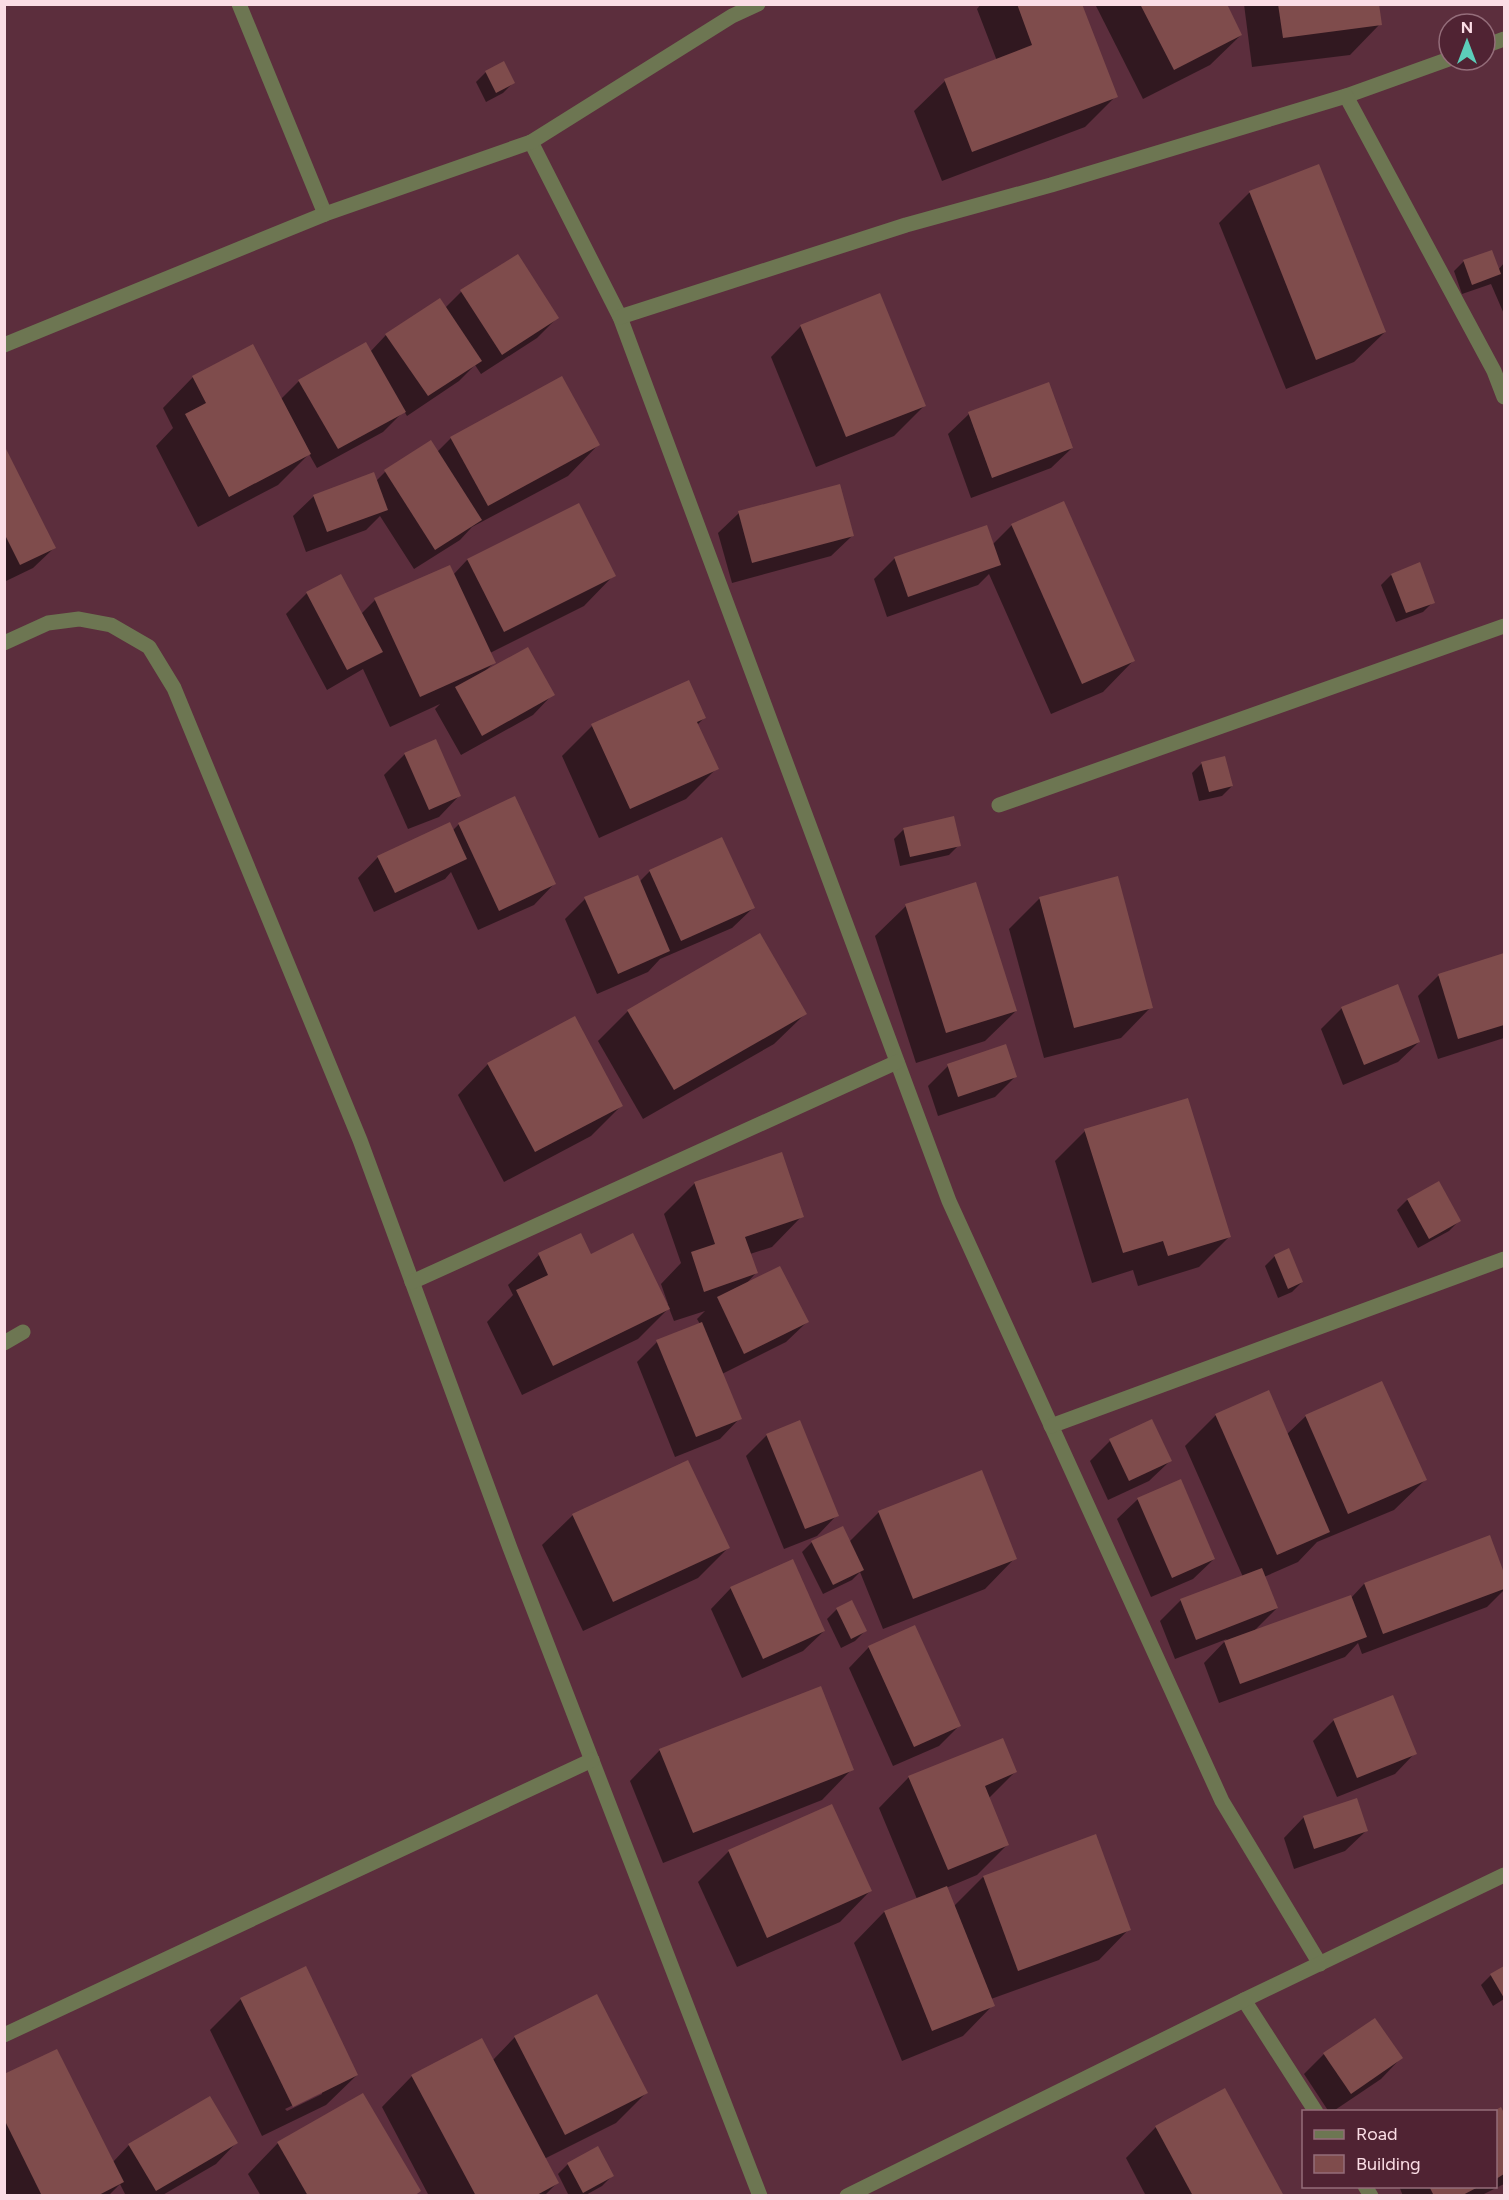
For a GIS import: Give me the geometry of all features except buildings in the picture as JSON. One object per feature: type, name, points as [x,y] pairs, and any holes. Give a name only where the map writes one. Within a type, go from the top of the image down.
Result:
[{"type":"street","points":[[239,4],[325,214]]},
{"type":"street","points":[[4,345],[325,214],[531,142],[729,10],[758,4]]},
{"type":"street","points":[[620,317],[906,225],[1346,96],[1437,63]]},
{"type":"street","points":[[1346,96],[1494,371],[1504,397]]},
{"type":"street","points":[[531,142],[620,317],[949,1201],[1222,1801],[1320,1964]]},
{"type":"street","points":[[4,643],[48,623],[79,618],[111,625],[149,647],[174,688],[360,1140],[510,1548],[760,2196]]},
{"type":"street","points":[[999,805],[1504,627]]},
{"type":"street","points":[[412,1282],[897,1062]]},
{"type":"street","points":[[1051,1426],[1504,1259]]},
{"type":"street","points":[[4,1343],[23,1332]]},
{"type":"street","points":[[4,2035],[592,1760]]},
{"type":"street","points":[[847,2196],[1244,2000],[1504,1875]]},
{"type":"street","points":[[1244,2000],[1315,2110]]}]
